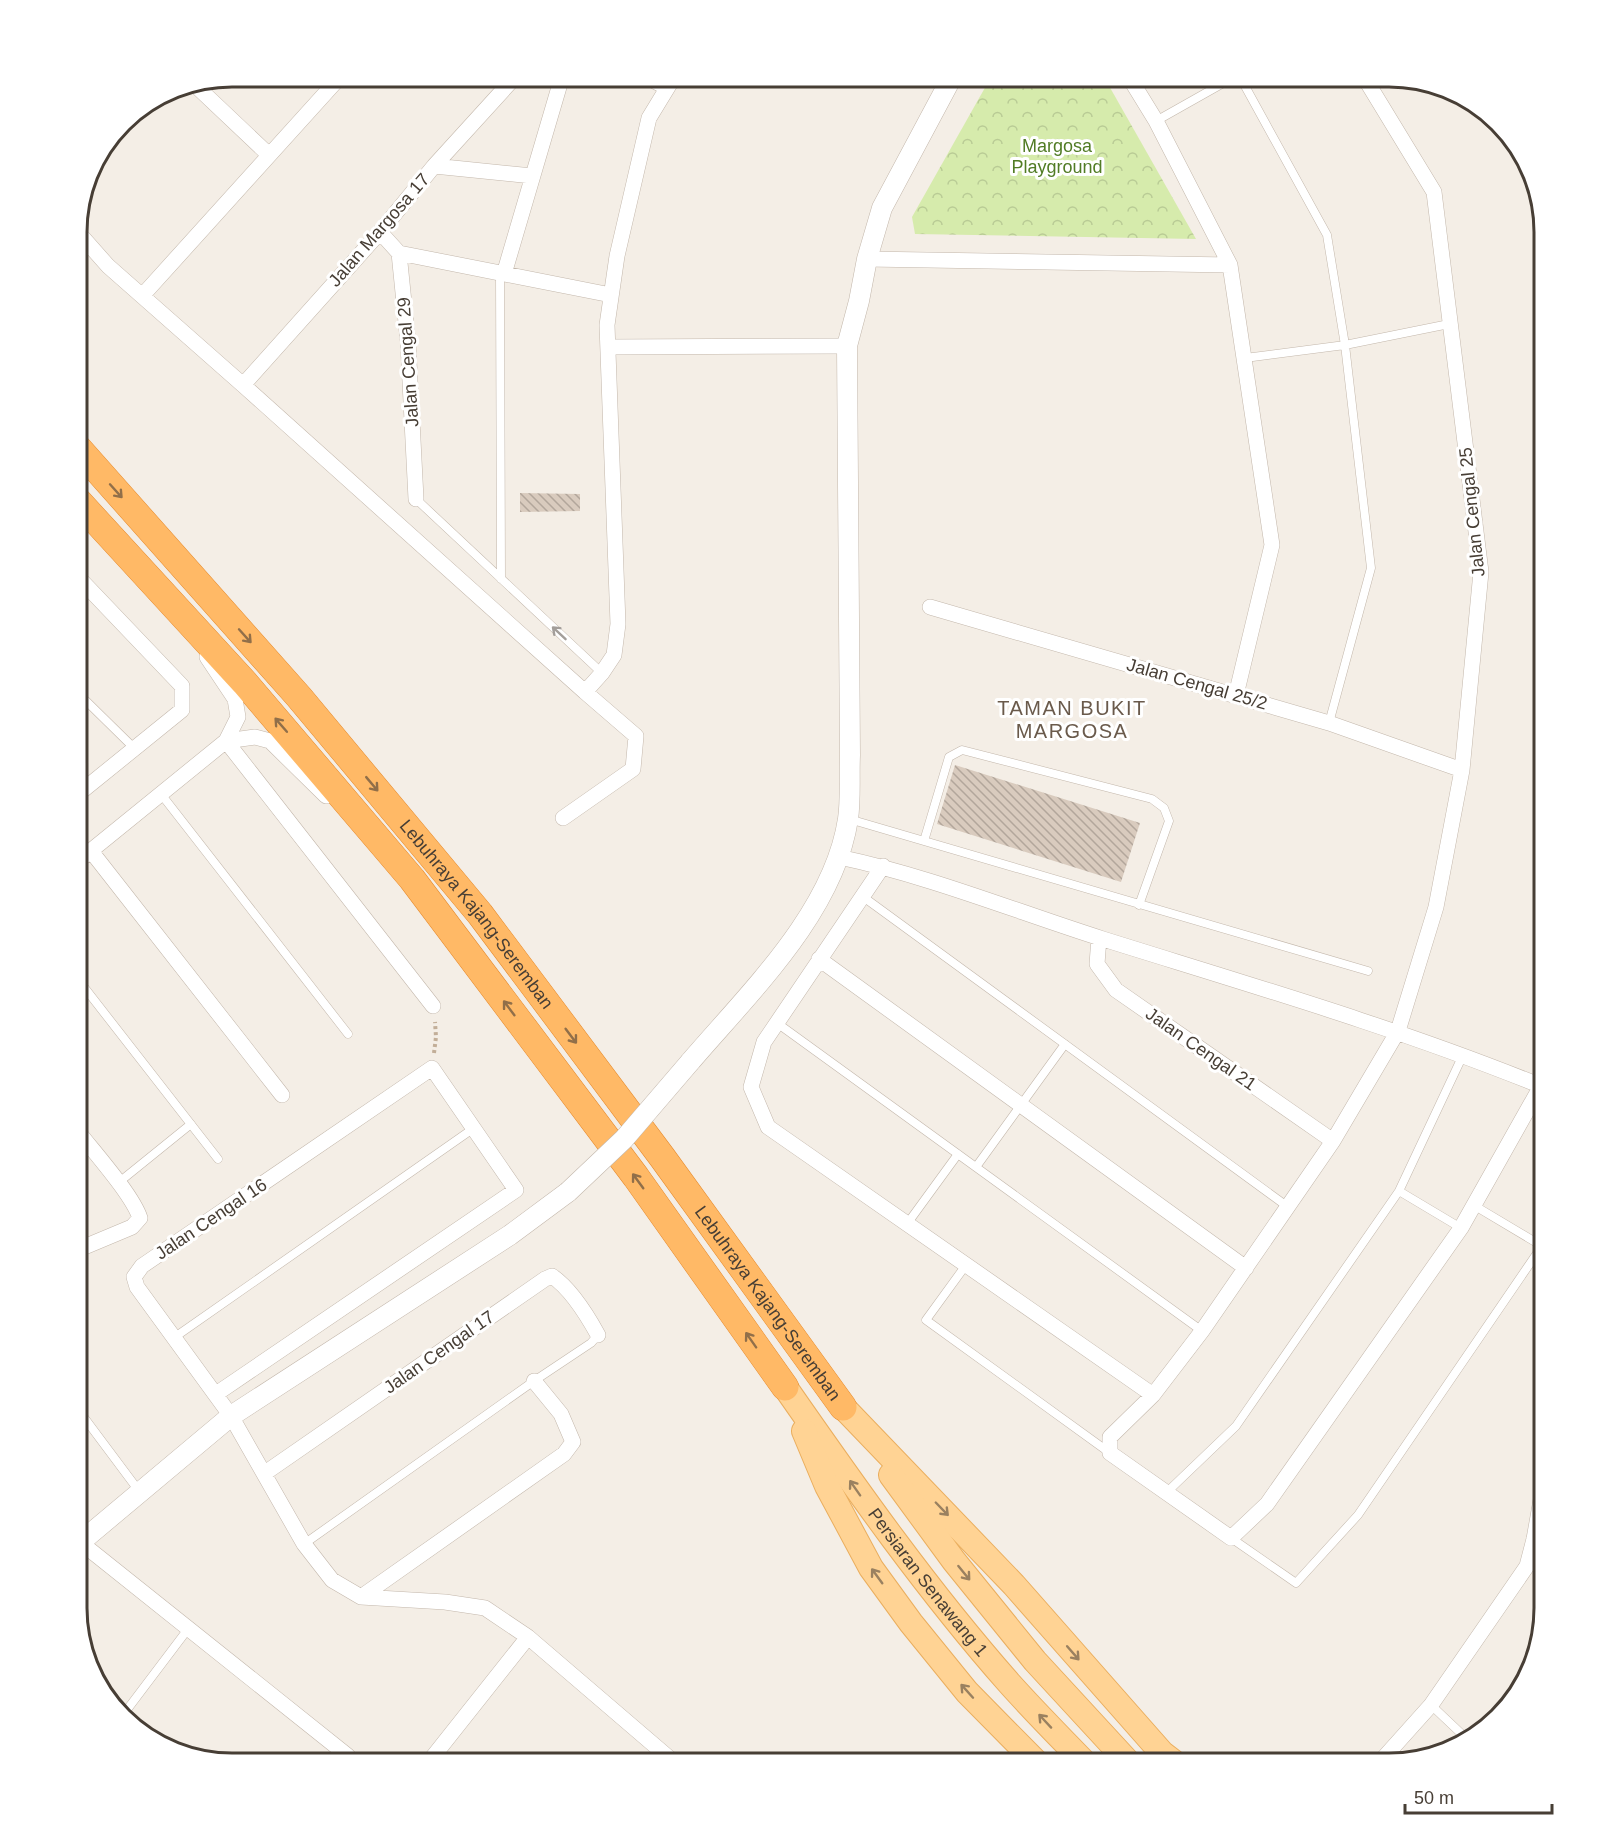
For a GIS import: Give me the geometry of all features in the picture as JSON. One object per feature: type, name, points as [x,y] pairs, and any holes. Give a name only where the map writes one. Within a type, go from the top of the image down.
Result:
[{"type":"highway","name":"Lebuhraya Kajang-Seremban","points":[[87,458],[299,697],[480,914],[662,1157],[843,1407]]},
{"type":"highway","name":"Lebuhraya Kajang-Seremban","points":[[87,511],[245,683],[412,879],[636,1177],[785,1387]]},
{"type":"main road","points":[[785,1387],[827,1486],[871,1568],[911,1623],[967,1692],[1026,1753]]},
{"type":"main road","name":"Persiaran Senawang 1","points":[[785,1387],[864,1501],[929,1585],[1009,1683],[1075,1753]]},
{"type":"main road","points":[[843,1407],[1014,1585],[1165,1753]]},
{"type":"main road","name":"Persiaran Senawang 1","points":[[843,1407],[968,1579],[1035,1661],[1119,1753]]},
{"type":"street","points":[[142,296],[330,87]]},
{"type":"street","name":"Jalan Margosa 17","points":[[243,385],[506,87]]},
{"type":"street","points":[[502,274],[559,87]]},
{"type":"street","points":[[585,692],[614,655],[618,624],[607,325],[617,256],[649,118],[668,87]]},
{"type":"street","points":[[87,1537],[231,1416],[510,1235],[568,1192],[624,1139],[778,959],[822,896],[839,856],[848,819],[850,755],[847,345],[867,259],[882,208],[947,87]]},
{"type":"street","points":[[1135,87],[1230,265],[1272,545],[1236,695]]},
{"type":"street","name":"Jalan Cengal 25","points":[[1110,1453],[1110,1437],[1152,1395],[1202,1331],[1333,1141],[1398,1031],[1436,907],[1462,770],[1481,572],[1434,192],[1370,87]]},
{"type":"street","points":[[201,90],[268,155]]},
{"type":"street","points":[[434,166],[532,176]]},
{"type":"street","points":[[380,232],[399,253],[611,296]]},
{"type":"street","points":[[87,242],[108,266],[636,736],[633,769],[563,818]]},
{"type":"street","name":"Jalan Cengal 29","points":[[399,253],[408,342],[416,500]]},
{"type":"street","points":[[867,259],[1230,265]]},
{"type":"street","points":[[608,347],[847,345]]},
{"type":"street","points":[[87,586],[182,686],[182,710],[87,787]]},
{"type":"street","points":[[87,854],[226,741],[238,717],[235,699],[160,590]]},
{"type":"street","name":"Jalan Cengal 25/2","points":[[930,607],[1329,723],[1462,770]]},
{"type":"street","points":[[226,741],[255,737],[270,741],[412,879]]},
{"type":"street","points":[[226,741],[433,1006]]},
{"type":"street","points":[[91,851],[282,1095]]},
{"type":"street","points":[[839,856],[883,866],[1099,938],[1398,1031],[1534,1083]]},
{"type":"street","points":[[883,866],[764,1042],[751,1088],[768,1127],[1152,1395]]},
{"type":"street","name":"Jalan Cengal 21","points":[[1099,938],[1097,964],[1116,990],[1333,1141]]},
{"type":"street","points":[[819,960],[1246,1268]]},
{"type":"street","points":[[216,1394],[516,1190],[432,1068]]},
{"type":"street","name":"Jalan Cengal 16","points":[[362,1597],[332,1580],[304,1544],[231,1416],[137,1287],[135,1277],[142,1266],[432,1068]]},
{"type":"street","points":[[1110,1453],[1231,1538],[1267,1504],[1461,1228],[1534,1102]]},
{"type":"street","points":[[87,1143],[118,1183],[140,1218],[132,1227],[87,1246]]},
{"type":"street","name":"Jalan Cengal 17","points":[[265,1473],[544,1279],[552,1276],[560,1281],[592,1323],[598,1335]]},
{"type":"street","points":[[362,1597],[564,1454],[573,1442],[561,1414],[534,1381]]},
{"type":"street","points":[[1388,1753],[1431,1705],[1527,1566],[1534,1534]]},
{"type":"street","points":[[87,1551],[344,1753]]},
{"type":"street","points":[[362,1597],[445,1602],[485,1608],[528,1637],[662,1753]]},
{"type":"street","points":[[437,1753],[528,1637]]},
{"type":"lane","points":[[1155,121],[1216,87]]},
{"type":"lane","points":[[1246,87],[1327,235],[1345,345],[1371,568],[1329,723]]},
{"type":"lane","points":[[501,579],[502,274]]},
{"type":"lane","points":[[1245,358],[1345,345],[1449,324]]},
{"type":"lane","points":[[416,500],[602,673]]},
{"type":"lane","points":[[87,702],[134,748]]},
{"type":"lane","points":[[924,841],[949,757],[962,750],[1152,800],[1164,808],[1169,821],[1140,905]]},
{"type":"lane","points":[[161,794],[348,1034]]},
{"type":"lane","points":[[848,819],[1368,971]]},
{"type":"lane","points":[[862,896],[1288,1207]]},
{"type":"lane","points":[[87,991],[218,1159]]},
{"type":"lane","points":[[777,1023],[1202,1331]]},
{"type":"lane","points":[[976,1167],[1065,1044]]},
{"type":"lane","points":[[1166,1493],[1236,1426],[1400,1191],[1463,1055]]},
{"type":"lane","points":[[118,1183],[191,1124]]},
{"type":"lane","points":[[175,1337],[474,1128]]},
{"type":"lane","points":[[907,1224],[957,1154]]},
{"type":"lane","points":[[1400,1191],[1461,1228]]},
{"type":"lane","points":[[1475,1206],[1534,1239]]},
{"type":"lane","points":[[1231,1538],[1296,1583],[1358,1515],[1534,1260]]},
{"type":"lane","points":[[966,1265],[926,1320],[1110,1453]]},
{"type":"lane","points":[[304,1544],[591,1343],[598,1335]]},
{"type":"lane","points":[[87,1424],[140,1493]]},
{"type":"lane","points":[[128,1709],[188,1629]]},
{"type":"lane","points":[[1431,1705],[1461,1734]]},
{"type":"path","points":[[432,1068],[436,1037],[433,1006]]},
{"type":"green space","name":"Margosa Playground","points":[[985,87],[1110,87],[1196,239],[915,234],[912,217]]},
{"type":"building","points":[[520,493],[580,494],[580,511],[520,512]]},
{"type":"building","points":[[955,765],[1140,823],[1121,882],[937,824]]},
{"type":"district","name":"TAMAN BUKIT MARGOSA","points":[[1072,720]]}]
